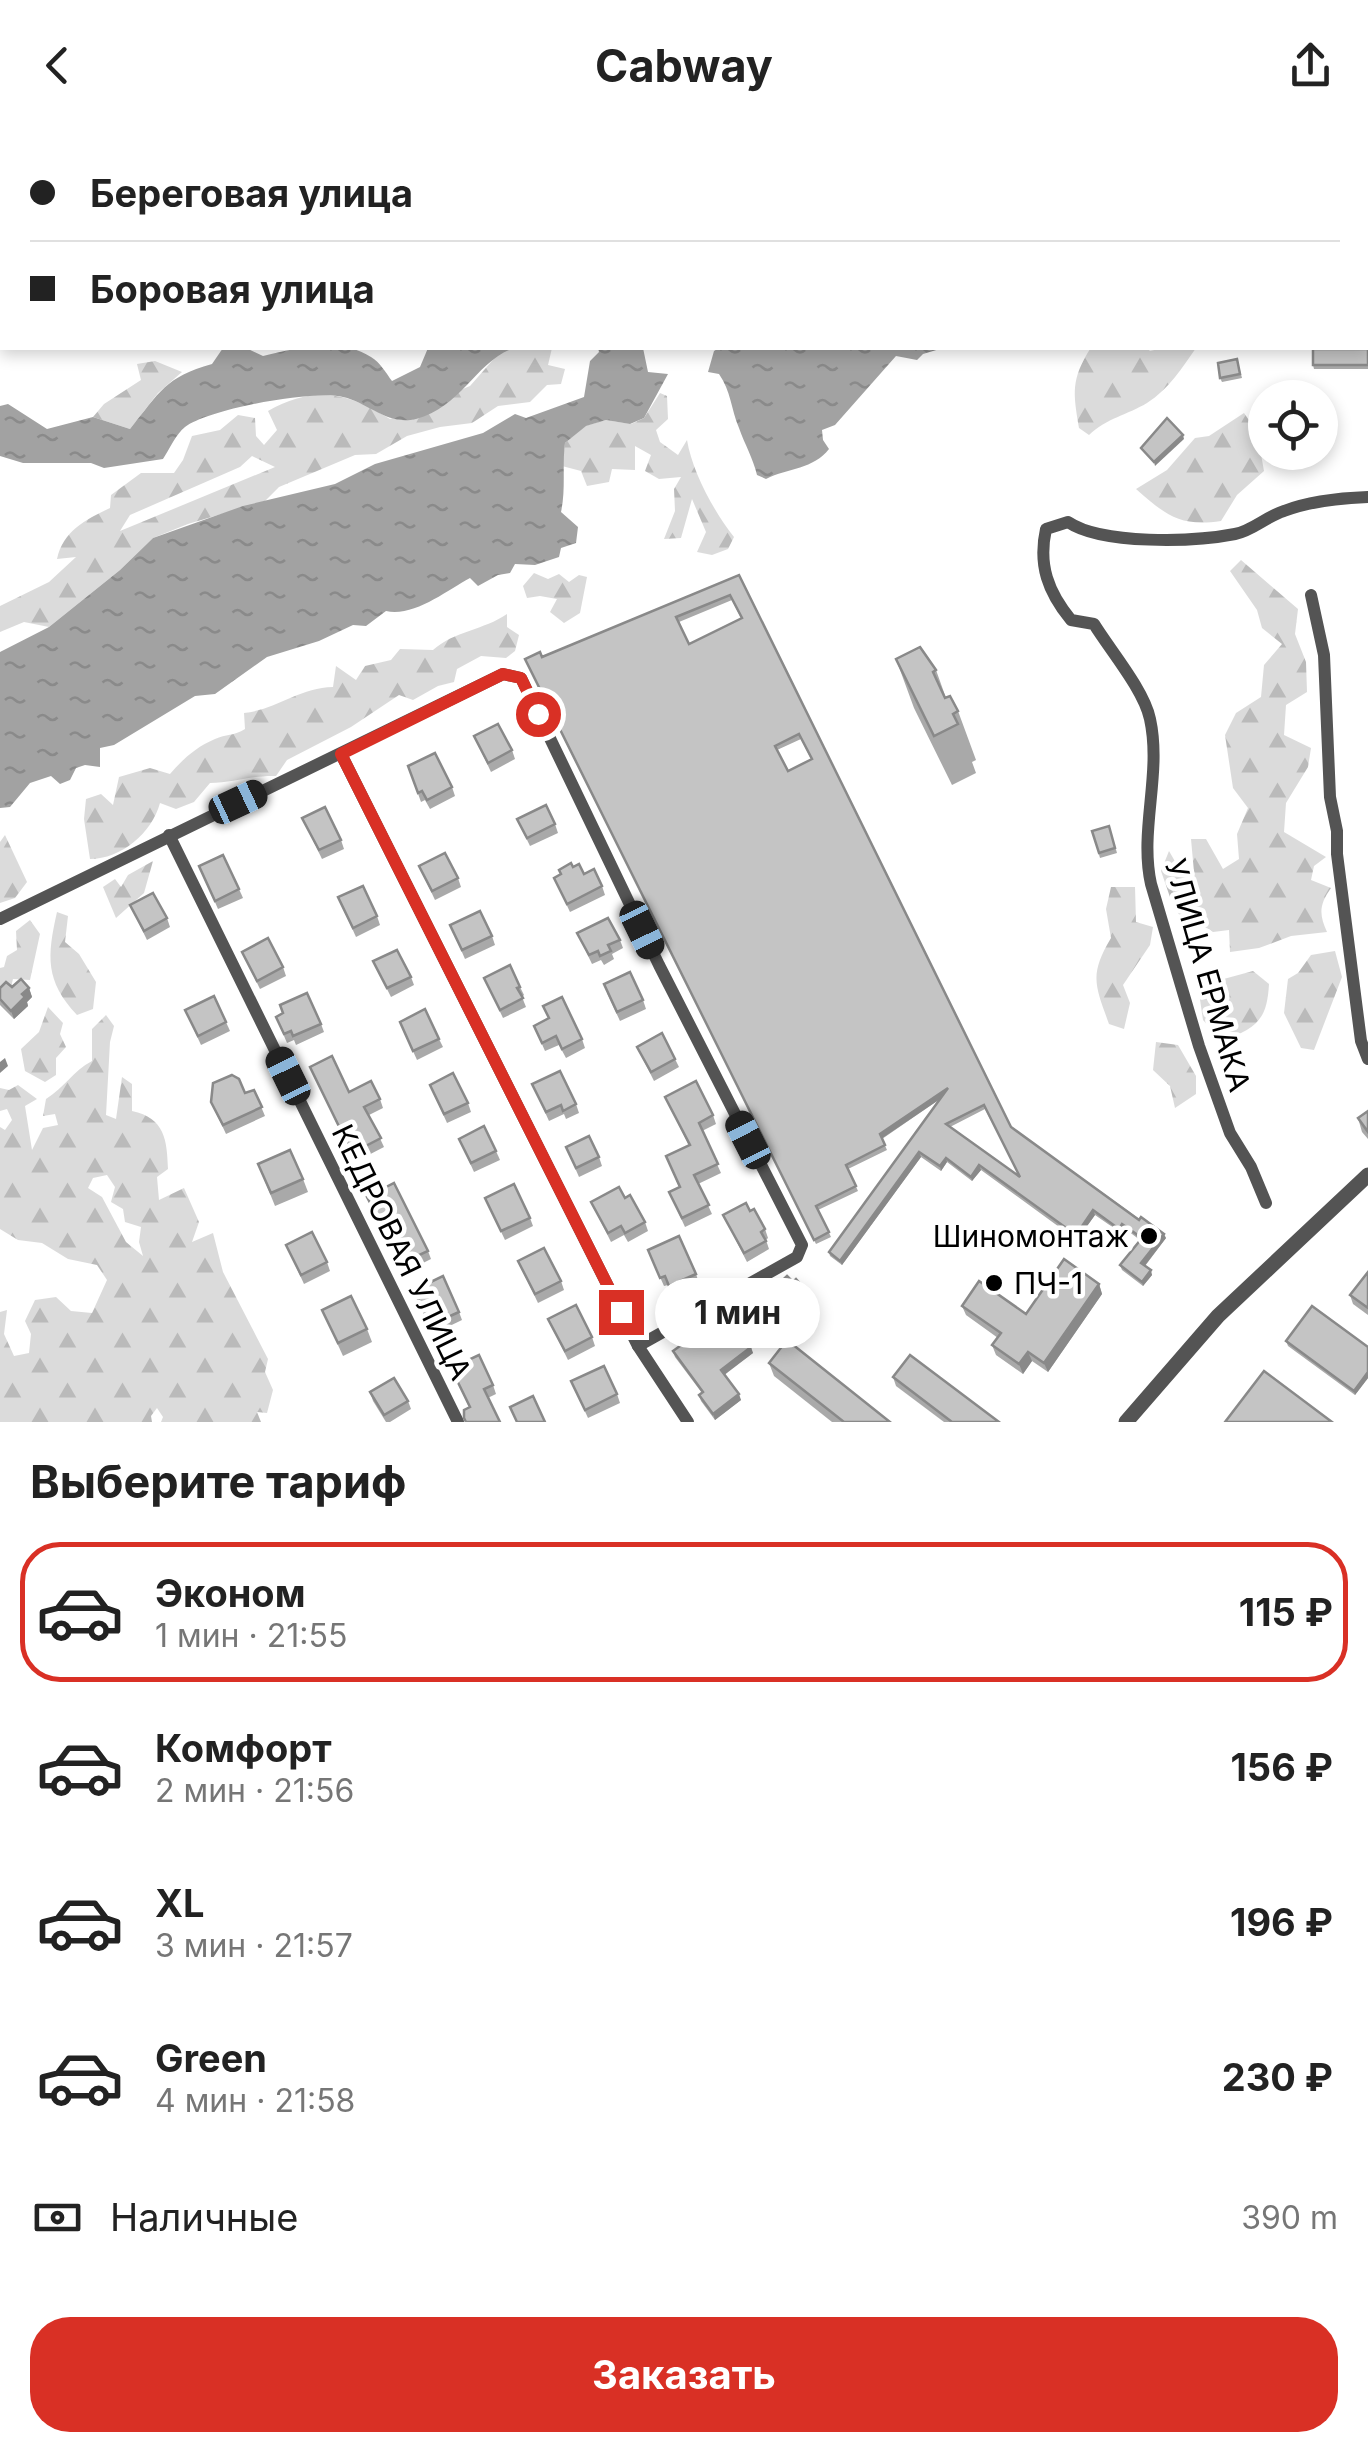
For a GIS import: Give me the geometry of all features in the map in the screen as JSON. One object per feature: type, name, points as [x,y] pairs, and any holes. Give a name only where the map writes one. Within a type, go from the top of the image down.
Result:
[{"type":"street","name":"УЛИЦА ЕРМАКА","points":[[1266,1202],[1252,1166],[1230,1133],[1199,1046],[1151,884],[1146,858],[1154,746],[1150,714],[1094,624],[1071,620],[1055,600],[1046,579],[1043,543],[1046,528],[1068,522],[1082,532],[1104,536],[1163,540],[1238,534],[1284,510],[1335,499],[1368,498]]},
{"type":"street","points":[[1311,595],[1324,655],[1330,797],[1337,854],[1361,1040],[1368,1059]]},
{"type":"street","points":[[0,919],[503,674],[521,678],[659,966],[802,1245],[797,1257],[638,1346]]},
{"type":"street","points":[[341,754],[638,1346],[688,1422]]},
{"type":"street","name":"КЕДРОВАЯ УЛИЦА","points":[[169,835],[458,1422]]},
{"type":"street","points":[[1126,1422],[1218,1316],[1368,1176]]},
{"type":"green space","points":[[508,350],[552,350],[548,365],[565,369],[561,384],[547,385],[530,402],[498,406],[472,423],[407,436],[376,454],[355,455],[279,487],[265,501],[153,538],[49,627],[24,622],[0,632],[0,606],[49,582],[76,557],[57,559],[70,534],[110,508],[111,495],[141,473],[174,473],[192,436],[220,430],[238,415],[255,418],[256,436],[264,445],[277,430],[268,411],[300,397],[345,398],[390,419],[470,386],[499,353]],"holes":[[[252,456],[275,467],[120,531],[130,515],[240,467]]]},
{"type":"green space","points":[[1089,350],[1195,350],[1155,397],[1089,435],[1079,428],[1075,387]]},
{"type":"green space","points":[[155,361],[182,372],[158,393],[130,429],[93,417],[104,404],[141,380],[137,364]]},
{"type":"green space","points":[[660,393],[667,396],[668,419],[656,430],[660,442],[678,455],[687,440],[705,491],[734,537],[728,549],[712,555],[697,552],[706,532],[692,499],[681,538],[664,539],[675,511],[674,489],[681,477],[659,479],[645,471],[651,455],[635,446],[635,470],[612,469],[609,482],[587,486],[581,471],[562,466],[565,443],[585,426],[606,420],[631,424],[644,418]]},
{"type":"green space","points":[[1244,413],[1248,419],[1248,470],[1264,471],[1237,495],[1221,521],[1194,522],[1174,517],[1136,489],[1167,470],[1195,438],[1209,436]]},
{"type":"green space","points":[[1241,560],[1298,609],[1295,634],[1306,662],[1307,692],[1286,705],[1284,735],[1311,748],[1308,767],[1286,803],[1284,832],[1326,857],[1314,866],[1311,880],[1331,888],[1322,910],[1327,932],[1291,936],[1259,948],[1230,952],[1229,930],[1213,932],[1200,924],[1186,927],[1161,871],[1169,851],[1180,870],[1195,883],[1191,839],[1206,839],[1223,869],[1239,859],[1237,834],[1248,808],[1233,788],[1225,735],[1236,713],[1261,697],[1264,665],[1282,644],[1262,628],[1257,610],[1230,571]]},
{"type":"green space","points":[[534,573],[548,579],[559,574],[569,582],[579,575],[587,577],[580,613],[564,623],[550,612],[557,599],[527,598],[523,586]]},
{"type":"green space","points":[[507,614],[507,627],[519,635],[515,651],[506,658],[481,656],[457,669],[454,682],[413,700],[399,695],[351,727],[287,760],[276,776],[210,783],[194,802],[176,809],[160,803],[150,824],[134,842],[113,854],[90,859],[84,819],[86,799],[101,794],[113,805],[119,777],[150,768],[170,774],[202,746],[245,729],[244,713],[333,687],[336,666],[356,680],[365,666],[391,660],[400,649],[433,650]]},
{"type":"green space","points":[[5,835],[27,882],[15,898],[0,903],[0,842]]},
{"type":"green space","points":[[153,861],[144,893],[116,918],[103,887],[115,879],[121,887],[128,875]]},
{"type":"green space","points":[[1111,887],[1135,887],[1136,922],[1153,927],[1150,945],[1123,985],[1130,1003],[1124,1029],[1109,1024],[1096,980],[1099,962],[1111,938],[1106,909]]},
{"type":"green space","points":[[57,912],[68,916],[65,942],[79,954],[96,982],[93,1009],[77,1015],[59,991],[51,967]]},
{"type":"green space","points":[[30,920],[40,934],[30,980],[13,979],[10,991],[0,1000],[0,968],[7,956],[17,950],[16,931]]},
{"type":"green space","points":[[1335,951],[1342,977],[1314,1050],[1301,1048],[1284,1013],[1288,979],[1298,973],[1311,955]]},
{"type":"green space","points":[[1253,971],[1269,984],[1262,1015],[1251,1027],[1222,1041],[1203,1020],[1198,986]]},
{"type":"green space","points":[[48,1007],[63,1023],[60,1034],[66,1047],[56,1058],[56,1075],[45,1082],[25,1071],[21,1049],[39,1032]]},
{"type":"green space","points":[[106,1015],[114,1026],[106,1115],[116,1119],[122,1077],[132,1084],[132,1111],[158,1125],[165,1140],[168,1169],[157,1177],[159,1200],[184,1188],[199,1222],[192,1242],[213,1233],[223,1272],[268,1359],[265,1372],[273,1390],[267,1413],[257,1412],[261,1422],[161,1422],[163,1417],[157,1408],[152,1422],[0,1422],[0,1312],[7,1310],[4,1334],[14,1356],[29,1353],[31,1334],[25,1321],[35,1300],[56,1297],[71,1311],[92,1313],[107,1280],[97,1265],[68,1259],[42,1243],[18,1240],[0,1229],[0,1127],[5,1130],[12,1120],[7,1109],[0,1111],[0,1088],[9,1090],[18,1085],[37,1099],[25,1106],[32,1150],[43,1128],[58,1125],[55,1114],[43,1116],[46,1099],[92,1061],[92,1029]],"holes":[[[107,1175],[115,1187],[111,1202],[123,1209],[125,1222],[141,1227],[139,1242],[143,1256],[126,1242],[102,1197],[88,1188],[93,1178]]]},
{"type":"green space","points":[[1156,1042],[1178,1045],[1196,1076],[1196,1094],[1175,1108],[1170,1086],[1153,1070]]},
{"type":"water","points":[[222,350],[250,350],[263,356],[289,350],[356,350],[374,359],[392,381],[420,367],[427,350],[510,350],[489,363],[445,405],[416,419],[387,417],[343,397],[287,398],[197,420],[182,430],[163,459],[104,468],[91,463],[23,463],[0,456],[0,406],[8,404],[47,429],[93,417],[130,429],[173,381],[212,364]]},
{"type":"water","points":[[643,350],[648,372],[668,374],[644,418],[630,424],[606,420],[586,426],[565,443],[561,512],[578,527],[576,543],[561,548],[559,557],[535,565],[515,564],[510,573],[478,586],[470,578],[419,607],[386,611],[366,626],[353,625],[319,641],[267,657],[215,694],[195,696],[114,745],[100,748],[100,767],[76,768],[70,780],[60,784],[51,776],[30,783],[10,807],[0,808],[0,652],[49,627],[153,538],[243,506],[335,484],[375,464],[483,433],[515,414],[526,418],[584,397],[590,361],[599,352]]},
{"type":"water","points":[[936,350],[917,360],[896,356],[835,425],[822,430],[829,449],[823,456],[766,479],[757,475],[723,380],[719,374],[708,372],[714,351]]},
{"type":"building","points":[[1313,350],[1368,350],[1368,365],[1313,365]]},
{"type":"building","points":[[1237,359],[1240,374],[1220,378],[1218,363]]},
{"type":"building","points":[[1167,418],[1183,435],[1154,462],[1141,448]]},
{"type":"building","points":[[739,575],[1011,1127],[1164,1234],[1141,1263],[1151,1270],[1142,1282],[1120,1265],[1142,1238],[1122,1224],[1119,1229],[1093,1210],[1076,1235],[979,1165],[971,1177],[946,1158],[940,1166],[919,1152],[840,1261],[829,1252],[948,1088],[880,1134],[885,1145],[846,1165],[856,1186],[816,1206],[829,1232],[814,1240],[525,659],[540,652],[542,657]],"holes":[[[730,595],[742,618],[689,644],[676,617]],[[799,734],[812,759],[788,771],[775,746]],[[984,1105],[1020,1177],[946,1124]]]},
{"type":"building","points":[[920,647],[936,670],[933,672],[945,698],[950,696],[958,711],[953,714],[958,724],[934,736],[896,659]]},
{"type":"building","points":[[498,724],[512,750],[488,763],[474,736]]},
{"type":"building","points":[[435,753],[452,787],[427,800],[422,791],[418,793],[408,766]]},
{"type":"building","points":[[546,805],[555,824],[527,838],[517,819]]},
{"type":"building","points":[[325,807],[341,840],[319,850],[302,818]]},
{"type":"building","points":[[1109,826],[1115,848],[1099,853],[1092,831]]},
{"type":"building","points":[[445,853],[458,878],[432,891],[419,866]]},
{"type":"building","points":[[223,855],[239,889],[215,901],[199,866]]},
{"type":"building","points":[[571,863],[573,867],[579,864],[584,874],[594,869],[602,886],[567,904],[554,878]]},
{"type":"building","points":[[363,886],[377,916],[353,928],[338,897]]},
{"type":"building","points":[[153,893],[167,918],[144,931],[130,905]]},
{"type":"building","points":[[480,911],[492,936],[462,950],[450,925]]},
{"type":"building","points":[[608,918],[620,940],[608,945],[611,951],[589,955],[577,933]]},
{"type":"building","points":[[268,938],[283,967],[257,981],[242,952]]},
{"type":"building","points":[[397,950],[411,977],[387,988],[373,961]]},
{"type":"building","points":[[510,965],[523,998],[500,1010],[484,978]]},
{"type":"building","points":[[630,972],[643,1000],[617,1012],[604,984]]},
{"type":"building","points":[[21,979],[29,988],[11,1011],[0,999],[0,988],[6,982],[12,987]]},
{"type":"building","points":[[307,993],[321,1024],[293,1036],[291,1031],[284,1034],[276,1017],[283,1013],[280,1005]]},
{"type":"building","points":[[214,996],[226,1022],[198,1036],[185,1010]]},
{"type":"building","points":[[562,997],[582,1039],[562,1049],[556,1036],[542,1043],[534,1026],[549,1018],[543,1006]]},
{"type":"building","points":[[425,1009],[439,1039],[413,1051],[400,1022]]},
{"type":"building","points":[[662,1033],[675,1059],[651,1072],[637,1047]]},
{"type":"building","points":[[332,1056],[349,1092],[371,1081],[380,1099],[364,1107],[381,1138],[352,1153],[310,1067]]},
{"type":"building","points":[[560,1071],[576,1104],[563,1111],[561,1105],[546,1112],[532,1084]]},
{"type":"building","points":[[453,1073],[468,1103],[444,1114],[430,1085]]},
{"type":"building","points":[[232,1075],[239,1079],[245,1093],[254,1090],[262,1107],[223,1125],[211,1102],[213,1083]]},
{"type":"building","points":[[696,1081],[713,1115],[699,1123],[718,1164],[694,1175],[709,1205],[682,1218],[669,1192],[680,1187],[666,1156],[690,1145],[665,1097]]},
{"type":"building","points":[[1368,1111],[1368,1132],[1358,1118]]},
{"type":"building","points":[[484,1126],[496,1151],[471,1163],[459,1139]]},
{"type":"building","points":[[589,1136],[599,1157],[576,1168],[566,1147]]},
{"type":"building","points":[[290,1150],[303,1179],[271,1193],[258,1164]]},
{"type":"building","points":[[394,1183],[428,1251],[402,1263],[367,1197]]},
{"type":"building","points":[[514,1184],[530,1218],[501,1231],[485,1198]]},
{"type":"building","points":[[619,1187],[625,1198],[630,1195],[645,1222],[625,1233],[621,1226],[608,1233],[591,1202]]},
{"type":"building","points":[[746,1203],[765,1229],[761,1232],[766,1241],[744,1253],[723,1215]]},
{"type":"building","points":[[312,1232],[327,1262],[301,1275],[286,1245]]},
{"type":"building","points":[[679,1236],[696,1274],[669,1286],[665,1276],[660,1278],[648,1250]]},
{"type":"building","points":[[544,1248],[561,1281],[535,1294],[518,1261]]},
{"type":"building","points":[[1064,1259],[1099,1284],[1044,1363],[1028,1352],[1019,1364],[992,1345],[1001,1333],[962,1306],[979,1281],[1026,1314]]},
{"type":"building","points":[[1368,1272],[1368,1308],[1350,1295]]},
{"type":"building","points":[[443,1276],[459,1312],[430,1325],[414,1290]]},
{"type":"building","points":[[787,1276],[804,1288],[800,1291],[808,1300],[793,1313],[788,1307],[785,1310],[771,1291]]},
{"type":"building","points":[[351,1296],[367,1329],[338,1343],[322,1310]]},
{"type":"building","points":[[745,1299],[759,1318],[740,1332],[751,1347],[721,1370],[739,1394],[713,1414],[699,1395],[703,1392],[673,1351]]},
{"type":"building","points":[[576,1305],[592,1337],[565,1351],[548,1319]]},
{"type":"building","points":[[1312,1306],[1368,1347],[1368,1372],[1354,1391],[1286,1341]]},
{"type":"building","points":[[787,1340],[890,1422],[844,1422],[769,1363]]},
{"type":"building","points":[[479,1355],[493,1385],[484,1389],[500,1422],[466,1422],[464,1418],[464,1410],[470,1407],[451,1368]]},
{"type":"building","points":[[910,1355],[999,1422],[952,1422],[893,1377]]},
{"type":"building","points":[[604,1366],[617,1394],[585,1410],[571,1381]]},
{"type":"building","points":[[1264,1371],[1332,1422],[1225,1422]]},
{"type":"building","points":[[394,1378],[408,1401],[384,1415],[370,1392]]},
{"type":"building","points":[[533,1396],[545,1422],[517,1422],[510,1407]]},
{"type":"place","name":"Шиномонтаж","points":[[1149,1236]]},
{"type":"place","name":"ПЧ-1","points":[[994,1283]]},
{"type":"route","points":[[538,714],[521,678],[503,674],[341,754],[621,1312]]}]
